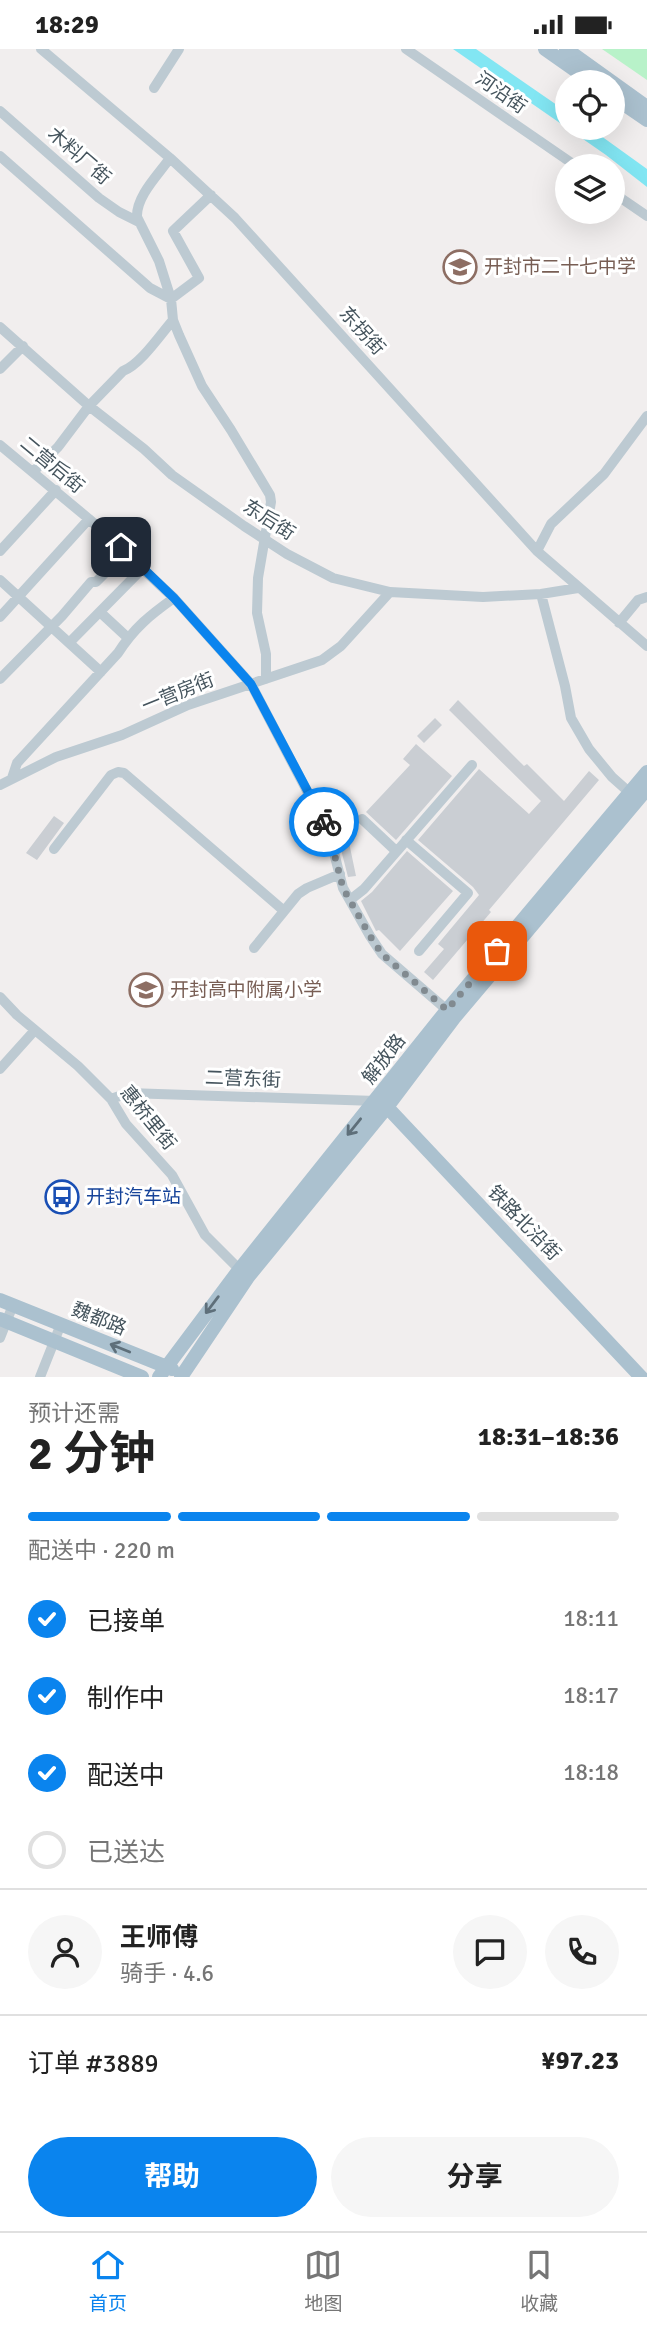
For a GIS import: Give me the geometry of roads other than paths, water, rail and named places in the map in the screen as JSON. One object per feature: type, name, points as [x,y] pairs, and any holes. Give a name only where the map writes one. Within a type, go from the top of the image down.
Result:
[{"type":"main road","points":[[545,49],[575,70]]},
{"type":"main road","points":[[566,49],[647,107]]},
{"type":"main road","points":[[625,105],[647,120]]},
{"type":"main road","name":"解放路","points":[[381,1104],[447,1010],[647,772]]},
{"type":"main road","name":"解放路","points":[[163,1372],[381,1104],[647,789]]},
{"type":"main road","name":"铁路北沿街","points":[[381,1104],[641,1377]]},
{"type":"main road","name":"解放路","points":[[182,1375],[244,1274]]},
{"type":"main road","name":"魏都路","points":[[6,1302],[61,1324],[163,1372],[182,1375]]},
{"type":"main road","name":"魏都路","points":[[3,1321],[142,1377]]},
{"type":"street","name":"东拐街","points":[[41,49],[211,195],[279,265],[537,551],[647,646]]},
{"type":"street","points":[[154,89],[179,49]]},
{"type":"street","name":"河沿街","points":[[406,49],[559,154]]},
{"type":"street","name":"木料厂街","points":[[0,111],[99,198],[139,222]]},
{"type":"street","points":[[0,156],[150,288],[172,299]]},
{"type":"street","points":[[170,158],[139,205],[139,222],[159,261],[172,299],[173,320],[202,386],[270,495],[258,578],[257,613],[266,654],[266,679]]},
{"type":"street","points":[[172,299],[199,278],[173,231],[211,195]]},
{"type":"street","points":[[625,201],[647,216]]},
{"type":"street","points":[[34,471],[58,447],[89,406],[123,371],[136,362],[173,320]]},
{"type":"street","name":"东后街","points":[[0,327],[172,475],[265,539],[333,578],[390,592],[483,597],[541,594],[578,588]]},
{"type":"street","points":[[0,369],[23,346]]},
{"type":"street","points":[[537,551],[551,524],[604,474],[647,417]]},
{"type":"street","name":"二营后街","points":[[0,445],[121,547],[174,598],[251,684],[329,833],[343,888],[382,954],[447,1010]]},
{"type":"street","points":[[0,551],[56,491]]},
{"type":"street","points":[[0,617],[89,519]]},
{"type":"street","points":[[0,679],[62,616],[91,582],[96,582],[110,569],[107,564],[121,547]]},
{"type":"street","points":[[69,643],[143,568]]},
{"type":"street","points":[[0,580],[101,672]]},
{"type":"street","name":"一营房街","points":[[0,785],[56,757],[122,735],[188,705],[329,656],[390,592]]},
{"type":"street","points":[[541,594],[571,718],[589,749],[612,777],[630,793]]},
{"type":"street","points":[[619,622],[638,600],[647,597]]},
{"type":"street","points":[[12,778],[17,763],[118,653],[146,617],[174,598]]},
{"type":"street","points":[[101,613],[128,638]]},
{"type":"street","points":[[350,900],[364,889],[472,765]]},
{"type":"street","points":[[54,849],[111,775],[124,773],[283,911]]},
{"type":"street","points":[[362,819],[397,851]]},
{"type":"street","points":[[406,840],[468,893],[419,951]]},
{"type":"street","points":[[254,948],[298,894],[340,874]]},
{"type":"street","name":"惠桥里街","points":[[0,997],[79,1066],[111,1099],[126,1124],[172,1174],[205,1235],[244,1274]]},
{"type":"street","points":[[0,1069],[35,1030]]},
{"type":"street","name":"二营东街","points":[[111,1099],[128,1093],[381,1104]]},
{"type":"street","points":[[0,1338],[6,1302]]},
{"type":"street","points":[[40,1377],[61,1324]]},
{"type":"water","points":[[453,49],[476,49],[555,104],[555,120]]},
{"type":"water","points":[[584,140],[607,140],[647,169],[647,187],[625,170],[625,154],[605,154]]},
{"type":"place","name":"开封市二十七中学","points":[[460,267]]},
{"type":"place","name":"开封高中附属小学","points":[[146,990]]},
{"type":"place","name":"开封汽车站","points":[[62,1197]]}]
